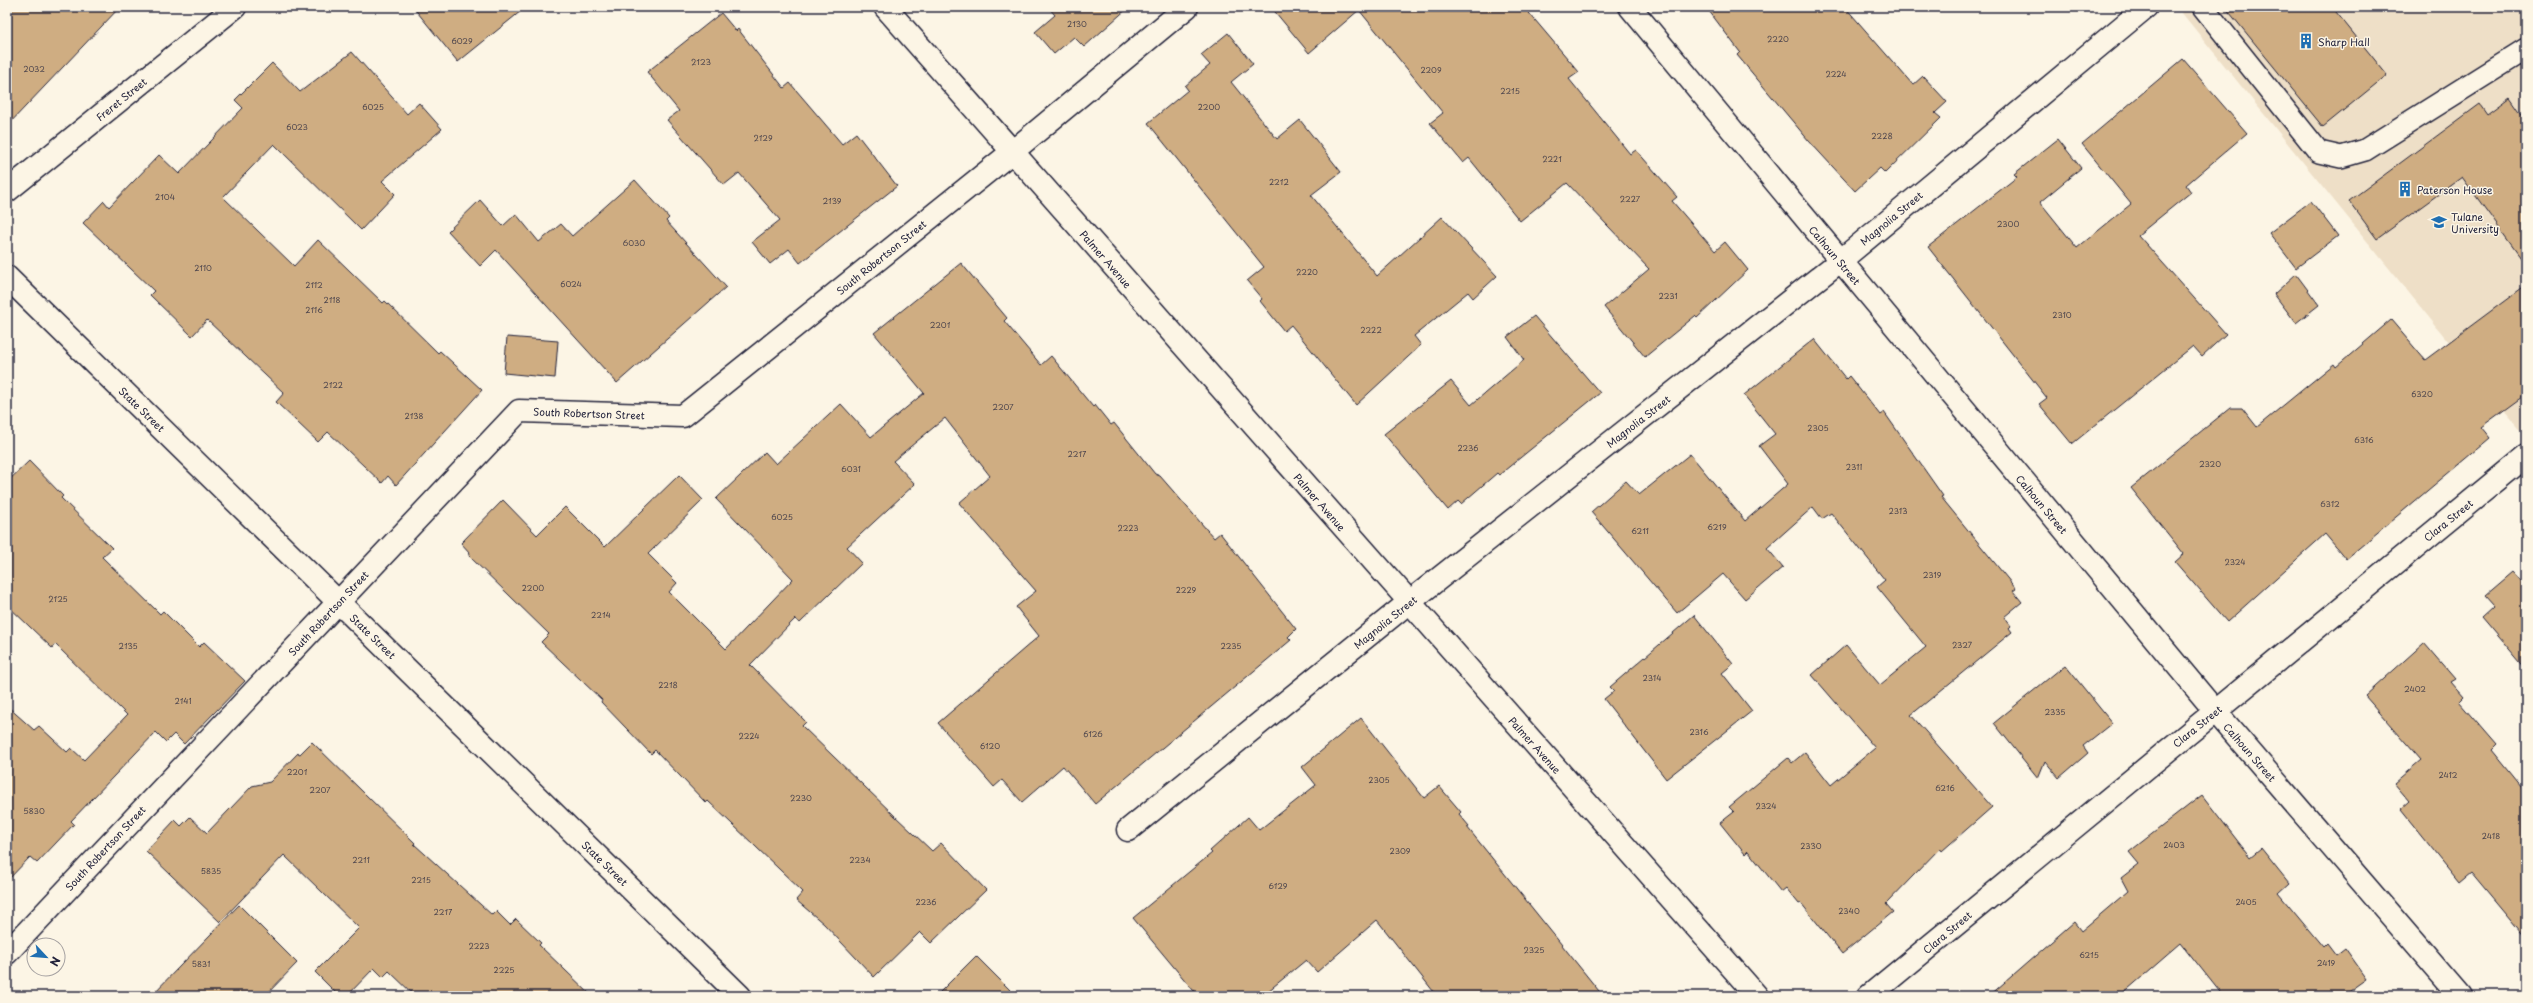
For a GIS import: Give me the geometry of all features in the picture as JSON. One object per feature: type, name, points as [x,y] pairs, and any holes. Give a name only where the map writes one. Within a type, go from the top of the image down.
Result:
[{"type":"street","name":"Freret Street","points":[[7,191],[235,7]]},
{"type":"street","name":"Palmer Avenue","points":[[885,7],[1408,603],[1757,996]]},
{"type":"street","name":"South Robertson Street","points":[[7,953],[519,410],[683,416],[1012,152],[1187,7]]},
{"type":"street","name":"Calhoun Street","points":[[1630,7],[2215,711],[2460,996]]},
{"type":"street","name":"Magnolia Street","points":[[1128,830],[1408,603],[1840,261],[2146,7]]},
{"type":"street","name":"State Street","points":[[7,277],[740,996]]},
{"type":"street","name":"Clara Street","points":[[1869,996],[2526,456]]},
{"type":"lane","points":[[2203,7],[2319,152],[2341,157],[2365,150],[2526,49]]},
{"type":"shaded area","name":"Tulane University","points":[[2177,7],[2526,7],[2526,437]]},
{"type":"building","points":[[7,7],[120,7],[7,126]]},
{"type":"building","points":[[413,7],[526,7],[458,62]]},
{"type":"building","points":[[1048,7],[1129,7],[1084,47],[1074,37],[1054,54],[1035,32],[1055,15]]},
{"type":"building","points":[[1271,7],[1524,7],[1579,72],[1569,79],[1630,154],[1636,150],[1677,197],[1672,201],[1715,251],[1725,242],[1748,270],[1697,318],[1695,316],[1645,357],[1604,307],[1649,269],[1567,183],[1520,221],[1469,158],[1463,163],[1430,123],[1443,113],[1359,10],[1309,53]]},
{"type":"building","points":[[1706,7],[1845,7],[1913,85],[1923,76],[1947,102],[1935,113],[1941,118],[1885,173],[1880,168],[1855,191],[1809,141],[1737,55],[1740,52]]},
{"type":"building","name":"Sharp Hall","points":[[2225,7],[2332,7],[2387,75],[2323,127]]},
{"type":"building","points":[[721,13],[736,31],[738,29],[784,88],[790,83],[842,144],[856,133],[897,186],[800,263],[789,249],[770,264],[752,242],[780,220],[739,173],[724,185],[667,120],[679,111],[647,72]]},
{"type":"building","points":[[1228,33],[1253,64],[1231,82],[1277,139],[1300,120],[1341,172],[1311,195],[1377,276],[1442,217],[1497,276],[1473,298],[1468,292],[1414,336],[1421,345],[1356,405],[1291,325],[1284,331],[1260,301],[1262,299],[1247,281],[1264,267],[1148,123],[1188,90],[1185,86],[1210,65],[1201,55]]},
{"type":"building","points":[[352,52],[407,114],[419,103],[442,129],[382,181],[395,194],[361,230],[274,144],[223,197],[294,266],[318,240],[383,303],[385,301],[438,353],[440,351],[482,390],[396,485],[388,476],[382,483],[328,432],[318,442],[276,402],[284,393],[207,320],[192,336],[150,295],[154,291],[83,223],[104,201],[109,207],[159,155],[179,174],[243,108],[235,100],[272,63],[300,92]]},
{"type":"building","points":[[2183,59],[2247,133],[2186,185],[2191,192],[2138,235],[2226,334],[2202,356],[2193,346],[2072,444],[2039,404],[2047,398],[1928,247],[2017,177],[2014,174],[2058,139],[2081,168],[2040,202],[2077,248],[2131,204],[2082,144]]},
{"type":"building","name":"Paterson House","points":[[2510,97],[2526,120],[2526,265],[2462,177],[2377,239],[2349,201],[2480,104],[2487,114]]},
{"type":"building","points":[[635,180],[669,218],[666,221],[726,287],[617,383],[496,250],[480,266],[448,231],[480,200],[503,226],[516,214],[539,242],[561,224],[572,236]]},
{"type":"building","points":[[2311,201],[2338,236],[2296,268],[2269,233]]},
{"type":"building","points":[[961,263],[1007,318],[1004,321],[1041,365],[1051,356],[1093,407],[1095,405],[1111,425],[1114,423],[1155,474],[1160,476],[1214,538],[1220,533],[1296,629],[1288,637],[1291,640],[1095,804],[1063,766],[1022,802],[1002,780],[994,787],[938,723],[1039,636],[1016,607],[1036,591],[959,503],[990,476],[945,418],[893,461],[915,484],[847,547],[862,563],[800,623],[795,619],[750,665],[806,722],[802,726],[895,816],[932,851],[941,843],[986,890],[931,943],[920,932],[874,977],[824,924],[796,900],[803,892],[708,801],[706,803],[655,750],[651,754],[601,702],[602,700],[541,642],[549,634],[469,556],[470,553],[461,543],[503,500],[537,535],[565,507],[605,547],[679,475],[703,500],[648,554],[677,583],[669,592],[726,649],[793,579],[716,499],[765,452],[776,464],[841,404],[871,437],[924,393],[874,333]]},
{"type":"building","points":[[2296,274],[2319,305],[2296,323],[2274,294]]},
{"type":"building","points":[[2526,285],[2526,394],[2481,427],[2490,438],[2346,559],[2325,534],[2227,622],[2175,562],[2184,554],[2131,488],[2230,408],[2242,408],[2257,427],[2334,364],[2336,367],[2391,320],[2425,360]]},
{"type":"building","points":[[1534,316],[1600,393],[1499,475],[1497,473],[1461,504],[1458,501],[1448,510],[1384,434],[1451,381],[1471,405],[1524,360],[1507,337]]},
{"type":"building","points":[[507,337],[558,341],[555,378],[504,373]]},
{"type":"building","points":[[1814,339],[1846,379],[1849,376],[1880,415],[1884,412],[1943,496],[1941,497],[2016,589],[2013,591],[2022,602],[2004,617],[2011,626],[2009,628],[2012,632],[1911,715],[1992,807],[1942,851],[1940,848],[1886,904],[1893,912],[1842,954],[1801,903],[1799,904],[1786,888],[1781,892],[1748,851],[1745,854],[1720,823],[1734,812],[1729,807],[1788,758],[1792,763],[1805,752],[1831,785],[1875,748],[1812,675],[1846,645],[1880,685],[1926,647],[1877,587],[1885,580],[1831,513],[1822,519],[1813,507],[1767,548],[1783,567],[1745,599],[1723,574],[1677,613],[1591,512],[1626,481],[1639,495],[1690,454],[1745,521],[1788,484],[1759,446],[1775,434],[1744,395]]},
{"type":"building","points":[[29,461],[63,496],[61,498],[112,548],[102,557],[160,614],[163,611],[199,647],[204,642],[245,681],[184,744],[174,734],[166,742],[156,732],[71,821],[74,824],[37,863],[30,857],[7,881],[7,706],[34,730],[39,726],[67,752],[71,748],[84,760],[127,715],[55,644],[52,648],[7,605],[7,482]]},
{"type":"building","points":[[2513,572],[2522,582],[2526,578],[2526,669],[2482,617],[2495,605],[2486,595]]},
{"type":"building","points":[[1694,615],[1733,664],[1722,673],[1752,711],[1666,779],[1604,699],[1614,691],[1610,687]]},
{"type":"building","points":[[2424,643],[2455,679],[2450,682],[2463,697],[2459,701],[2497,745],[2492,750],[2526,792],[2526,938],[2471,872],[2459,882],[2401,810],[2410,802],[2394,783],[2421,760],[2365,696]]},
{"type":"building","points":[[2065,665],[2112,723],[2083,746],[2088,753],[2059,778],[2045,761],[2038,778],[1994,723]]},
{"type":"building","points":[[1361,718],[1424,798],[1439,786],[1461,812],[1459,814],[1469,826],[1467,827],[1603,996],[1437,996],[1377,920],[1317,972],[1306,960],[1262,996],[1198,996],[1133,918],[1212,853],[1210,851],[1248,817],[1259,830],[1316,785],[1302,767]]},
{"type":"building","points":[[312,742],[415,843],[414,844],[492,915],[496,911],[510,925],[516,919],[541,943],[539,945],[592,996],[415,996],[389,971],[383,977],[374,968],[347,996],[339,996],[315,972],[359,928],[284,855],[220,922],[146,851],[175,820],[181,826],[190,817],[207,833],[252,786],[270,782],[298,753],[300,754]]},
{"type":"building","points":[[2202,795],[2250,857],[2261,848],[2289,883],[2278,893],[2323,947],[2327,943],[2336,955],[2345,948],[2367,979],[2343,996],[2223,996],[2181,943],[2120,996],[1989,996],[2074,922],[2081,931],[2128,891],[2121,878],[2139,864],[2129,852]]},
{"type":"building","points":[[239,905],[297,963],[265,996],[151,996]]},
{"type":"building","points":[[976,956],[1016,996],[936,996]]},
{"type":"place","name":"Sharp Hall","points":[[2306,41]]},
{"type":"place","name":"Paterson House","points":[[2405,189]]},
{"type":"place","name":"Tulane University","points":[[2439,222]]}]
